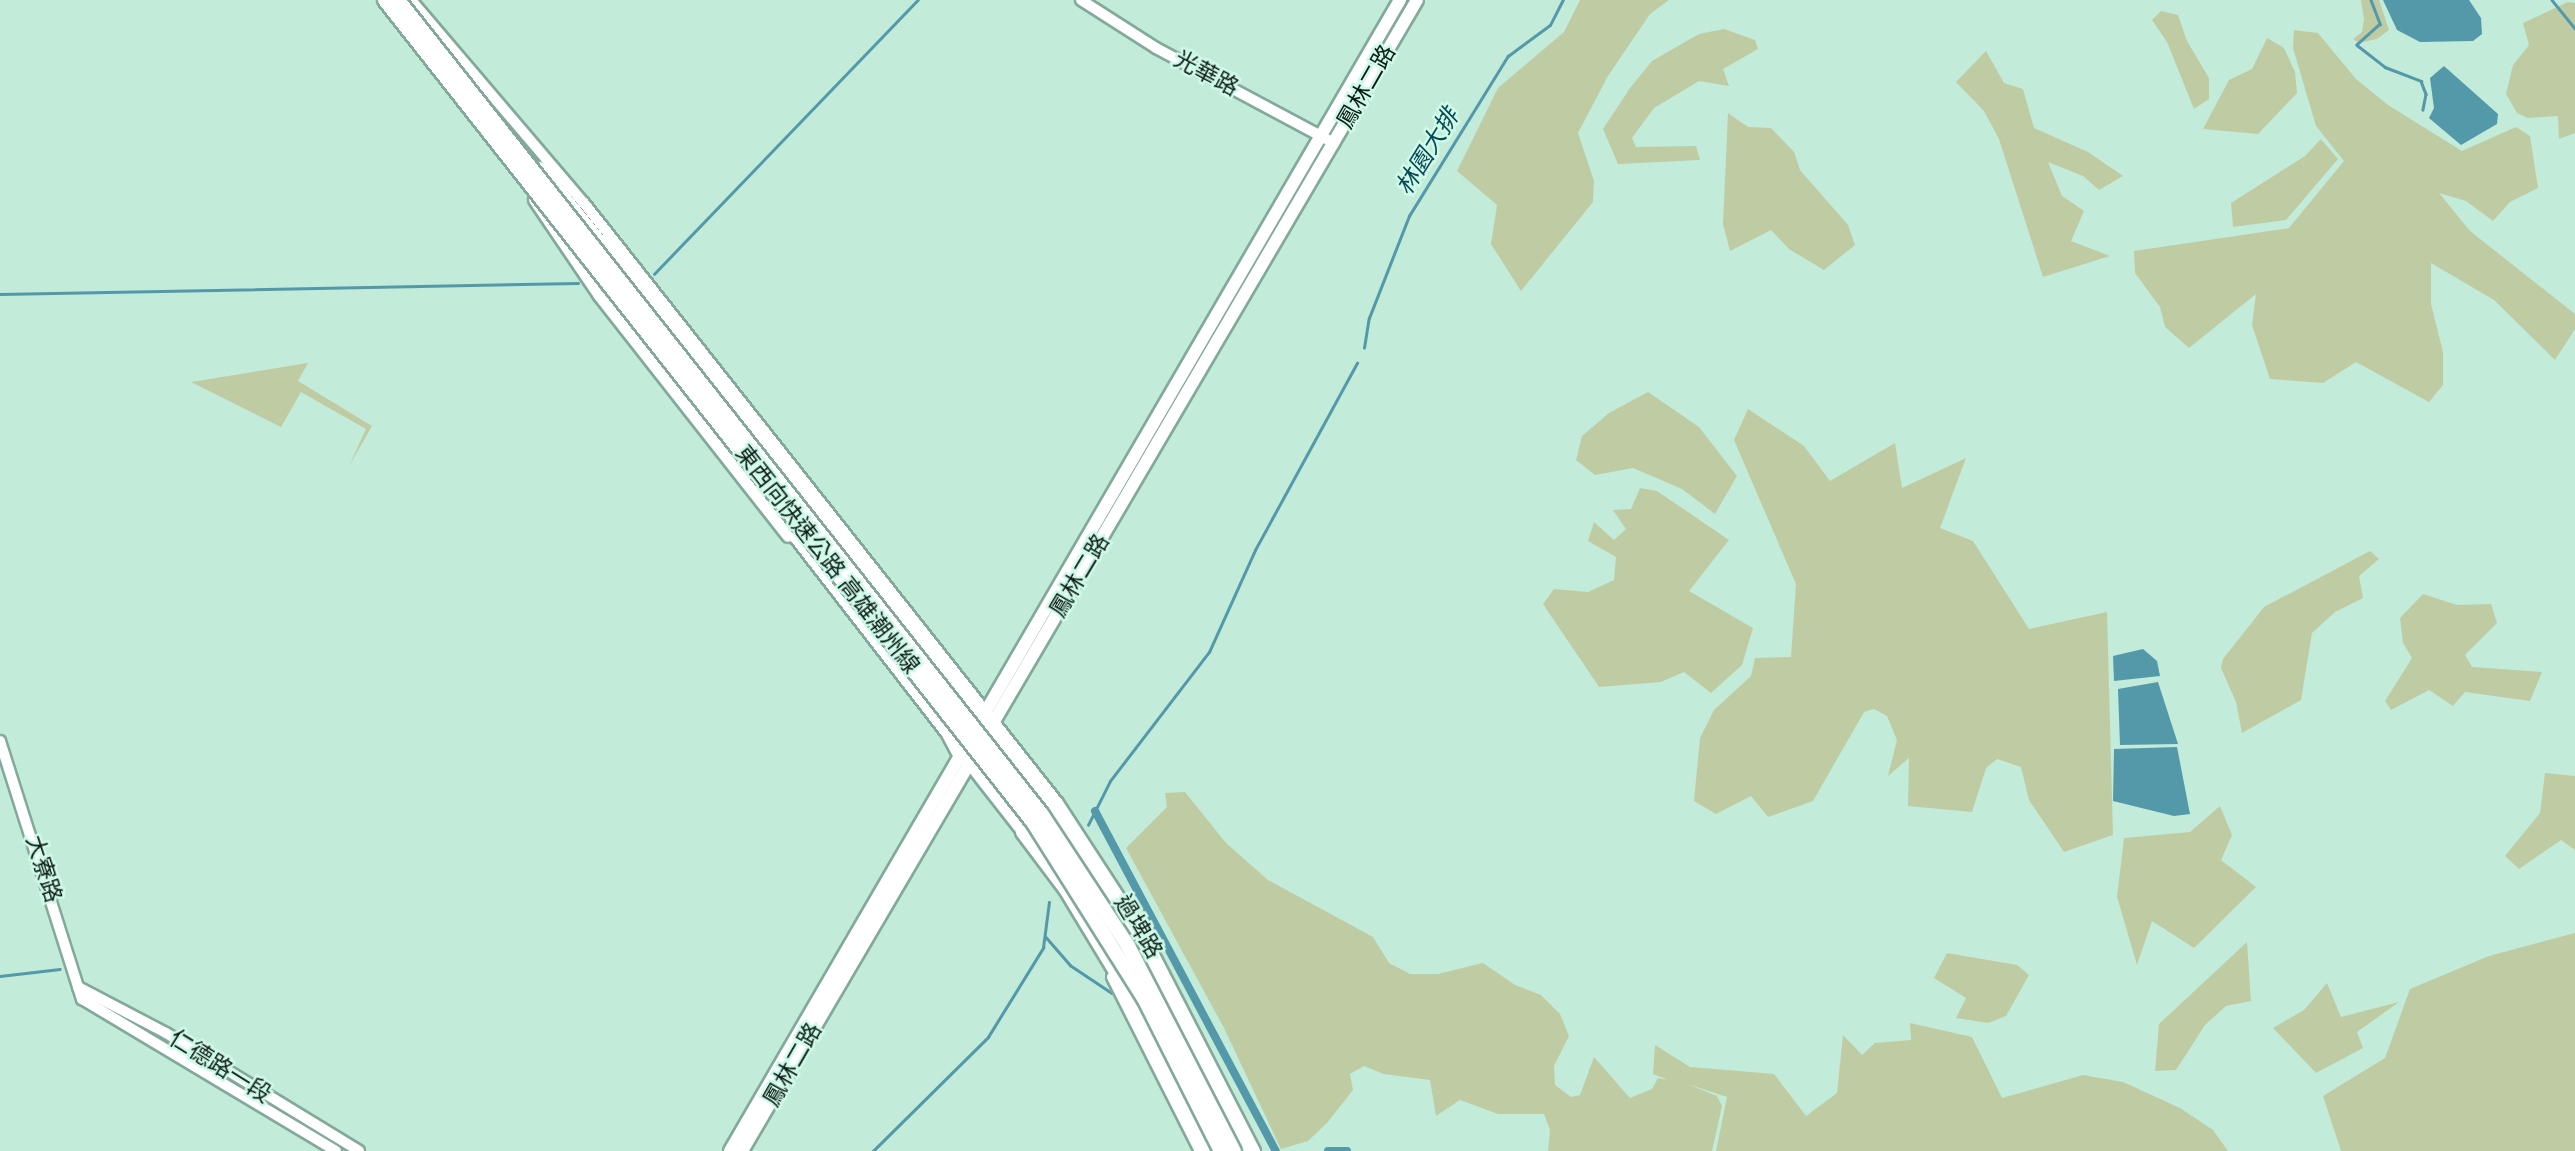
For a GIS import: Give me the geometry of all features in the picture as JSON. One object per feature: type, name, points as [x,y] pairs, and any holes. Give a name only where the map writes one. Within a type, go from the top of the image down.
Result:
[{"type":"highway","name":"東西向快速公路 高雄潮州線","points":[[385,0],[1033,822],[1144,998],[1221,1151]]},
{"type":"highway","name":"東西向快速公路 高雄潮州線","points":[[398,0],[1042,815],[1135,957],[1234,1151]]},
{"type":"highway","points":[[491,116],[605,247],[988,717],[1062,823],[1157,974],[1245,1151]]},
{"type":"highway","points":[[547,205],[660,363],[947,732],[964,759]]},
{"type":"highway","points":[[1023,832],[1108,958],[1210,1151]]},
{"type":"main road","name":"過埤路","points":[[377,0],[540,207],[607,306],[1023,832],[1104,961],[1200,1151]]},
{"type":"main road","name":"過埤路","points":[[411,0],[584,203],[1058,803],[1144,935],[1255,1151]]},
{"type":"main road","name":"鳳林二路","points":[[742,1151],[1400,0]]},
{"type":"main road","name":"鳳林二路","points":[[988,717],[1334,143],[1417,0]]},
{"type":"main road","name":"鳳林二路","points":[[730,1151],[964,759]]},
{"type":"street","name":"光華路","points":[[1081,0],[1156,48],[1334,143]]},
{"type":"street","name":"大寮路","points":[[0,741],[82,999]]},
{"type":"street","name":"仁德路一段","points":[[78,987],[166,1033],[359,1151]]},
{"type":"street","name":"仁德路一段","points":[[82,999],[336,1151]]},
{"type":"green space","points":[[1580,0],[1669,0],[1650,14],[1608,76],[1578,133],[1594,181],[1593,202],[1521,291],[1491,244],[1497,205],[1457,171],[1498,88],[1564,32]]},
{"type":"green space","points":[[2361,0],[2379,0],[2389,30],[2377,39],[2359,43],[2353,39],[2362,32],[2364,19]]},
{"type":"green space","points":[[2568,2],[2575,3],[2575,133],[2559,139],[2558,116],[2528,118],[2517,113],[2506,94],[2513,65],[2529,45],[2523,23]]},
{"type":"green space","points":[[2161,11],[2178,15],[2187,41],[2209,78],[2209,99],[2194,109],[2167,42],[2152,20]]},
{"type":"green space","points":[[1724,29],[1755,40],[1758,49],[1723,69],[1729,86],[1699,81],[1654,108],[1632,138],[1636,147],[1696,146],[1700,160],[1618,164],[1603,129],[1630,88],[1652,61],[1699,34]]},
{"type":"green space","points":[[2294,30],[2318,33],[2356,79],[2388,105],[2462,151],[2516,127],[2530,136],[2538,188],[2510,202],[2493,221],[2466,201],[2439,193],[2470,231],[2575,314],[2575,329],[2555,360],[2494,300],[2431,263],[2431,304],[2443,352],[2443,385],[2429,402],[2356,362],[2323,383],[2270,379],[2252,325],[2256,294],[2189,348],[2165,327],[2160,307],[2135,273],[2134,251],[2289,228],[2344,161],[2316,126],[2293,48]]},
{"type":"green space","points":[[2267,38],[2284,48],[2295,72],[2297,93],[2258,134],[2203,129],[2229,80],[2252,69]]},
{"type":"green space","points":[[1986,51],[2004,83],[2023,89],[2034,128],[2088,152],[2123,176],[2099,190],[2083,176],[2048,162],[2062,196],[2084,211],[2071,241],[2110,256],[2043,277],[1999,139],[1984,111],[1956,82]]},
{"type":"green space","points":[[1728,113],[1748,127],[1771,128],[1794,152],[1800,170],[1848,225],[1855,245],[1824,270],[1789,249],[1771,230],[1730,251],[1723,224]]},
{"type":"green space","points":[[2321,139],[2338,159],[2286,220],[2233,227],[2231,203],[2305,156]]},
{"type":"green space","points":[[308,363],[298,381],[372,426],[349,466],[366,429],[301,392],[281,427],[191,382]]},
{"type":"green space","points":[[1648,392],[1699,427],[1737,476],[1715,514],[1682,489],[1633,468],[1595,475],[1576,460],[1582,436],[1609,413]]},
{"type":"green space","points":[[1748,409],[1804,446],[1830,481],[1895,443],[1902,488],[1966,458],[1940,528],[1973,541],[2029,629],[2107,612],[2113,835],[2064,852],[2029,800],[2021,767],[1997,759],[1986,768],[1972,812],[1908,806],[1909,758],[1888,776],[1897,740],[1887,716],[1874,709],[1864,712],[1813,801],[1768,817],[1751,796],[1716,814],[1694,801],[1700,738],[1714,710],[1751,676],[1755,658],[1791,657],[1796,584],[1734,440]]},
{"type":"green space","points":[[1640,488],[1657,491],[1729,540],[1689,591],[1753,628],[1742,665],[1711,693],[1684,672],[1661,682],[1599,687],[1543,604],[1554,589],[1588,592],[1614,580],[1616,557],[1588,541],[1594,522],[1614,540],[1626,529],[1613,510],[1631,509]]},
{"type":"green space","points":[[2370,551],[2379,559],[2359,576],[2363,598],[2335,612],[2312,633],[2301,700],[2242,733],[2236,702],[2221,668],[2223,659],[2264,607]]},
{"type":"green space","points":[[2423,594],[2457,605],[2491,604],[2497,623],[2465,655],[2472,667],[2542,672],[2530,701],[2465,692],[2453,706],[2429,690],[2391,710],[2385,701],[2412,658],[2403,643],[2400,618]]},
{"type":"green space","points":[[2545,773],[2575,776],[2575,850],[2561,840],[2519,869],[2505,856],[2540,813]]},
{"type":"green space","points":[[1185,792],[1226,843],[1268,880],[1373,937],[1389,963],[1410,974],[1438,974],[1483,963],[1515,985],[1541,995],[1560,1014],[1569,1036],[1554,1066],[1555,1085],[1571,1097],[1580,1095],[1594,1057],[1630,1098],[1652,1089],[1658,1078],[1668,1080],[1653,1074],[1655,1045],[1690,1067],[1774,1074],[1806,1116],[1837,1093],[1843,1035],[1862,1055],[1875,1043],[1911,1040],[1910,1023],[1972,1037],[2002,1098],[2083,1075],[2123,1082],[2180,1108],[2213,1130],[2228,1151],[1716,1151],[1727,1097],[1687,1084],[1717,1096],[1722,1106],[1712,1151],[1548,1151],[1550,1130],[1544,1114],[1498,1114],[1460,1100],[1436,1116],[1430,1080],[1384,1074],[1364,1066],[1350,1074],[1353,1090],[1327,1123],[1308,1141],[1281,1149],[1224,1028],[1126,848],[1167,807],[1165,793]]},
{"type":"green space","points":[[2220,806],[2232,835],[2221,860],[2256,887],[2194,948],[2152,921],[2137,965],[2117,897],[2124,838],[2190,832]]},
{"type":"green space","points":[[2575,933],[2575,1151],[2341,1151],[2323,1096],[2385,1058],[2410,989],[2489,956]]},
{"type":"green space","points":[[2247,942],[2251,1001],[2226,1006],[2205,1025],[2176,1070],[2155,1071],[2159,1024]]},
{"type":"green space","points":[[1947,953],[2017,965],[2029,975],[2006,1016],[1988,1023],[1956,1018],[1966,998],[1934,978]]},
{"type":"green space","points":[[2327,983],[2341,1017],[2399,1002],[2357,1032],[2363,1048],[2316,1073],[2273,1028],[2304,1010]]},
{"type":"water","points":[[2383,0],[2469,0],[2481,18],[2482,34],[2473,41],[2420,42],[2397,30]]},
{"type":"water","points":[[2444,66],[2498,114],[2497,124],[2461,145],[2429,118],[2434,108],[2430,78]]},
{"type":"water","points":[[2143,649],[2157,661],[2160,676],[2114,681],[2113,656]]},
{"type":"water","points":[[2158,682],[2178,744],[2120,745],[2118,689]]},
{"type":"water","points":[[2177,747],[2190,814],[2174,816],[2113,801],[2114,749]]},
{"type":"waterway","points":[[654,274],[918,0]]},
{"type":"waterway","name":"林園大排","points":[[1364,348],[1369,318],[1409,216],[1508,56],[1550,25],[1563,0]]},
{"type":"waterway","points":[[2371,0],[2380,24],[2357,45],[2385,67],[2421,81],[2426,94],[2423,110]]},
{"type":"waterway","points":[[2552,0],[2575,28]]},
{"type":"waterway","points":[[0,294],[578,283]]},
{"type":"waterway","points":[[1088,825],[1110,781],[1209,652],[1255,550],[1357,363]]},
{"type":"waterway","points":[[1095,811],[1276,1151]]},
{"type":"waterway","points":[[873,1151],[988,1037],[1043,948],[1049,902]]},
{"type":"waterway","points":[[1046,937],[1070,965],[1112,993]]},
{"type":"waterway","points":[[0,976],[60,969]]},
{"type":"waterway","points":[[1328,1151],[1347,1151]]}]
